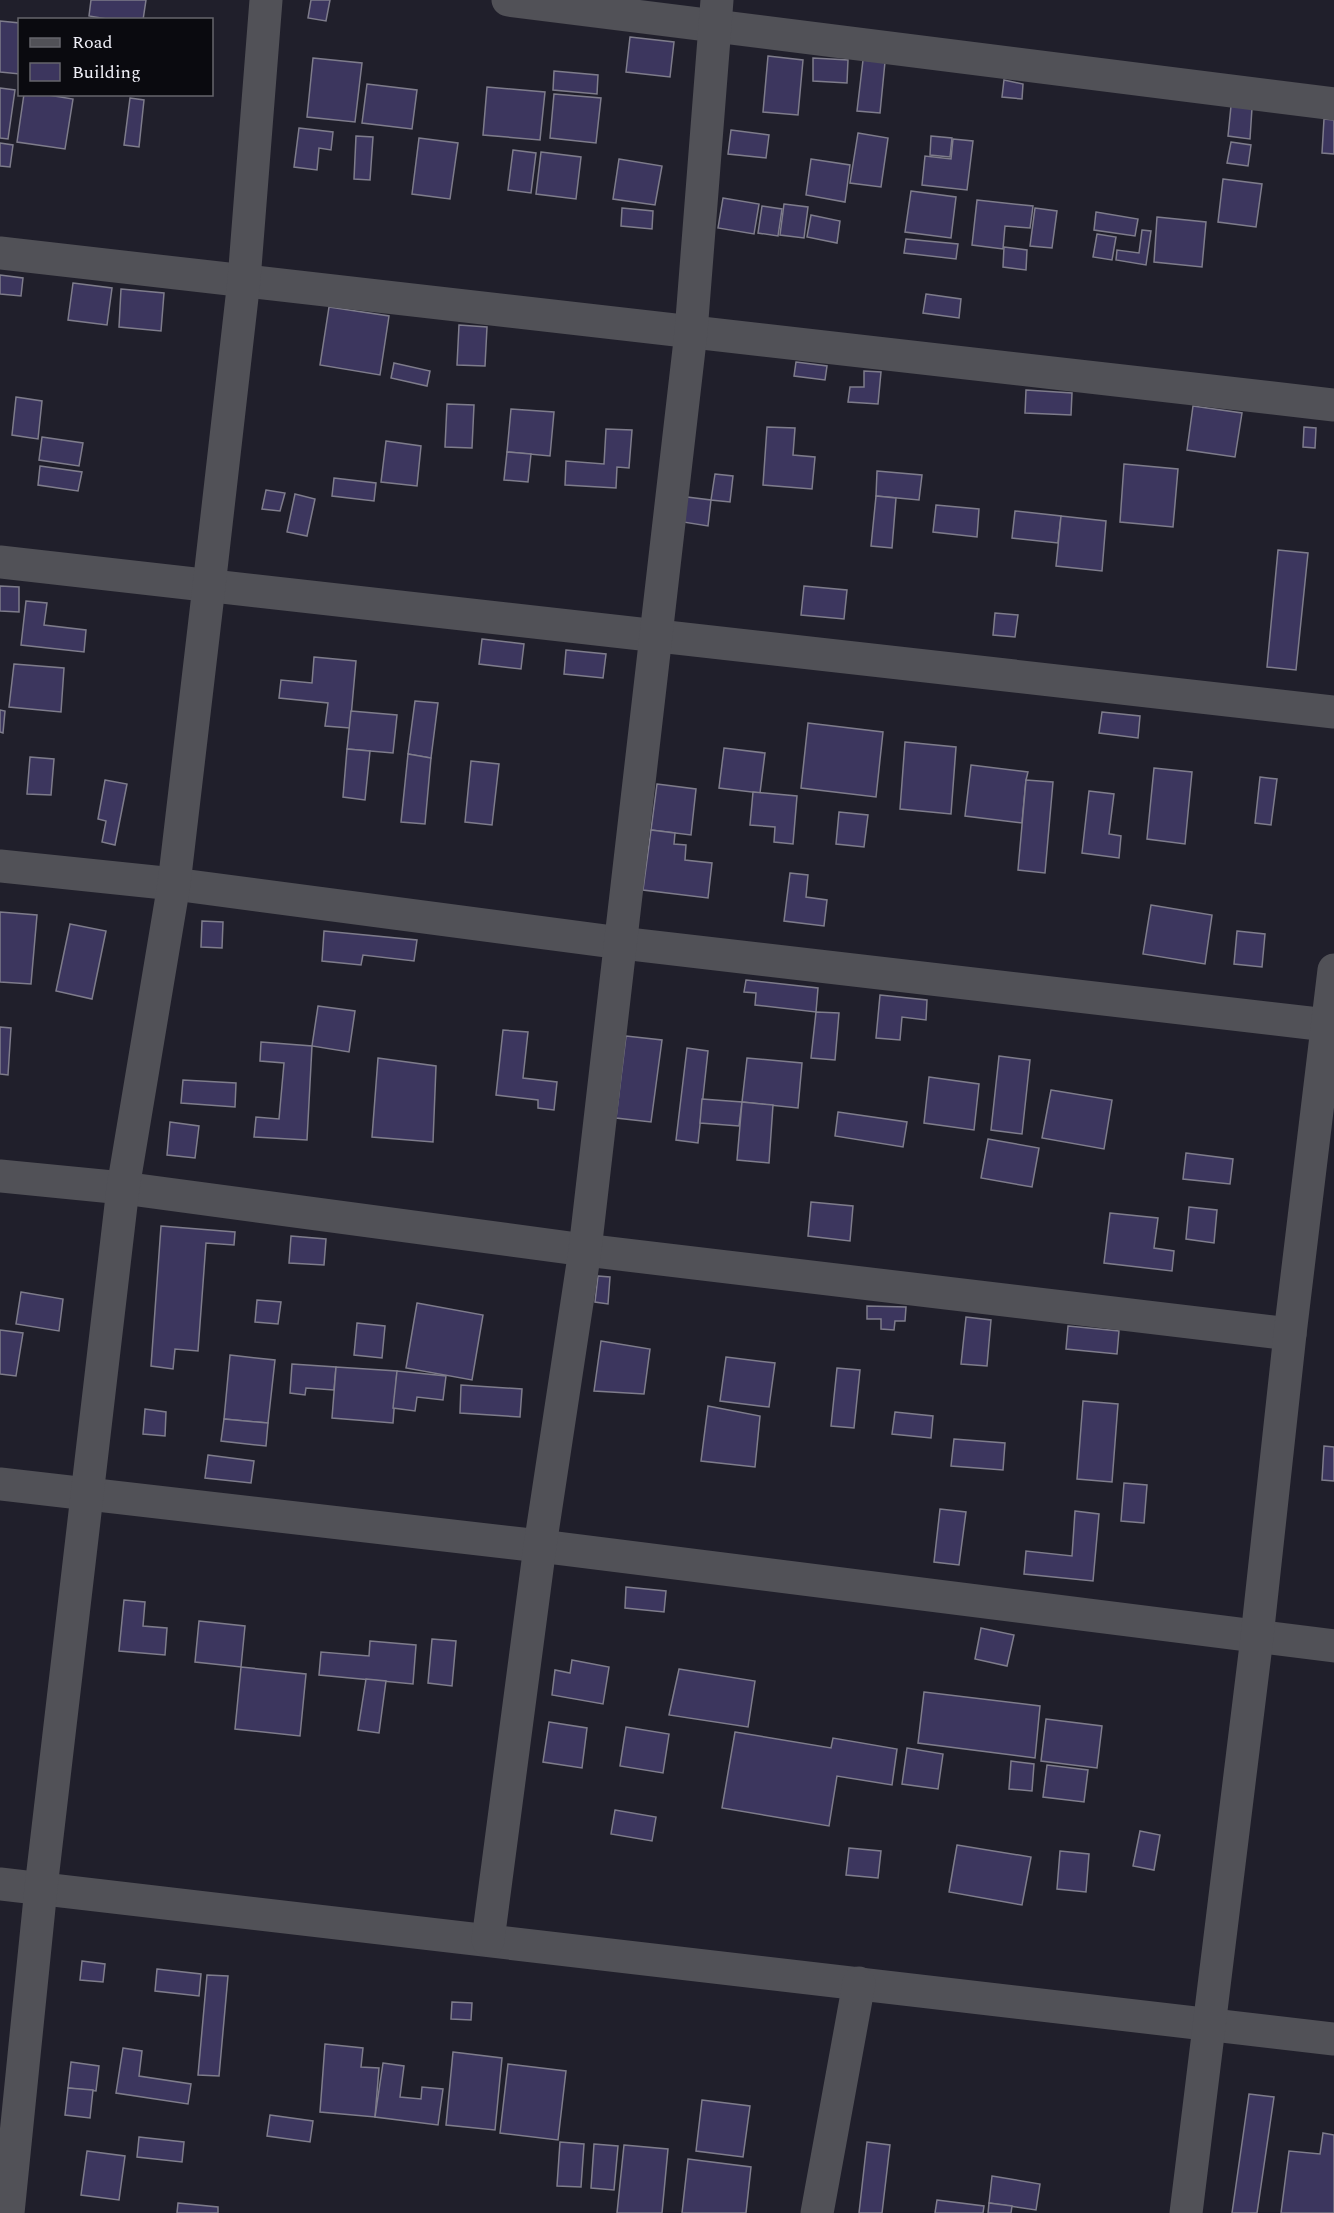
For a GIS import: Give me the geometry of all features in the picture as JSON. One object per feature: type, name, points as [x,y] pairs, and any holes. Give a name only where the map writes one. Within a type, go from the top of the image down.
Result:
[{"type":"street","points":[[8,2213],[41,1888],[123,1188],[174,884],[209,586],[244,280],[266,0]]},
{"type":"street","points":[[508,0],[716,13],[1334,104]]},
{"type":"street","points":[[488,1940],[540,1546],[585,1250],[691,332],[716,13]]},
{"type":"street","points":[[0,253],[1334,405]]},
{"type":"street","points":[[0,562],[1334,712]]},
{"type":"street","points":[[0,866],[174,884],[621,943],[1328,1025]]},
{"type":"street","points":[[1186,2213],[1257,1637],[1290,1334],[1334,970]]},
{"type":"street","points":[[0,1176],[123,1188],[585,1250],[1290,1334]]},
{"type":"street","points":[[0,1484],[540,1546],[1334,1646]]},
{"type":"street","points":[[0,1884],[1334,2039]]},
{"type":"street","points":[[817,2213],[859,1983]]},
{"type":"building","points":[[91,0],[146,0],[143,18],[89,16]]},
{"type":"building","points":[[311,0],[330,0],[326,21],[308,18]]},
{"type":"building","points":[[0,21],[18,23],[18,74],[0,72]]},
{"type":"building","points":[[630,37],[674,42],[670,77],[626,72]]},
{"type":"building","points":[[768,56],[803,60],[798,115],[763,112]]},
{"type":"building","points":[[313,58],[362,63],[355,122],[307,117]]},
{"type":"building","points":[[813,58],[848,60],[847,83],[813,81]]},
{"type":"building","points":[[863,60],[885,62],[880,113],[857,111]]},
{"type":"building","points":[[554,71],[598,75],[597,94],[553,90]]},
{"type":"building","points":[[1004,80],[1023,84],[1022,99],[1002,97]]},
{"type":"building","points":[[367,84],[417,90],[412,129],[362,123]]},
{"type":"building","points":[[487,87],[545,92],[540,140],[483,135]]},
{"type":"building","points":[[0,88],[15,90],[8,139],[0,138]]},
{"type":"building","points":[[554,94],[601,98],[596,143],[550,138]]},
{"type":"building","points":[[24,96],[54,96],[73,99],[65,149],[17,142]]},
{"type":"building","points":[[130,98],[144,100],[139,147],[124,145]]},
{"type":"building","points":[[1231,106],[1252,108],[1250,139],[1228,136]]},
{"type":"building","points":[[1324,119],[1334,120],[1334,154],[1322,153]]},
{"type":"building","points":[[299,128],[333,132],[331,150],[319,148],[317,170],[294,167]]},
{"type":"building","points":[[731,130],[769,135],[766,158],[728,154]]},
{"type":"building","points":[[858,133],[888,138],[881,187],[850,183]]},
{"type":"building","points":[[356,136],[373,137],[370,180],[354,179]]},
{"type":"building","points":[[931,136],[952,138],[950,157],[930,155]]},
{"type":"building","points":[[419,138],[458,143],[450,199],[412,194]]},
{"type":"building","points":[[953,139],[973,141],[967,190],[922,185],[925,156],[951,159]]},
{"type":"building","points":[[1231,142],[1251,145],[1248,166],[1227,163]]},
{"type":"building","points":[[0,143],[13,145],[10,167],[0,166]]},
{"type":"building","points":[[513,150],[536,153],[531,193],[508,190]]},
{"type":"building","points":[[541,152],[581,157],[576,199],[536,194]]},
{"type":"building","points":[[619,159],[662,166],[655,205],[613,199]]},
{"type":"building","points":[[811,159],[850,165],[845,202],[806,195]]},
{"type":"building","points":[[1223,179],[1262,184],[1256,227],[1218,222]]},
{"type":"building","points":[[911,191],[956,197],[951,238],[905,232]]},
{"type":"building","points":[[723,198],[759,204],[754,234],[718,228]]},
{"type":"building","points":[[977,200],[1033,206],[1030,228],[1005,226],[1003,249],[972,245]]},
{"type":"building","points":[[784,204],[808,207],[804,238],[780,235]]},
{"type":"building","points":[[762,206],[782,209],[778,236],[758,233]]},
{"type":"building","points":[[622,208],[653,211],[652,229],[621,226]]},
{"type":"building","points":[[1035,208],[1057,211],[1052,248],[1030,246]]},
{"type":"building","points":[[1096,212],[1138,219],[1135,236],[1094,230]]},
{"type":"building","points":[[811,215],[840,221],[837,243],[807,237]]},
{"type":"building","points":[[1157,217],[1206,222],[1202,267],[1154,262]]},
{"type":"building","points":[[1142,230],[1151,231],[1146,265],[1116,260],[1117,250],[1139,253]]},
{"type":"building","points":[[1097,234],[1116,237],[1112,260],[1093,257]]},
{"type":"building","points":[[906,239],[958,244],[956,259],[904,253]]},
{"type":"building","points":[[1004,247],[1027,250],[1026,270],[1003,267]]},
{"type":"building","points":[[0,275],[23,278],[21,296],[0,294]]},
{"type":"building","points":[[73,283],[112,288],[107,325],[68,320]]},
{"type":"building","points":[[121,289],[164,293],[161,331],[119,327]]},
{"type":"building","points":[[926,294],[961,299],[959,318],[923,313]]},
{"type":"building","points":[[329,307],[389,316],[380,375],[320,365]]},
{"type":"building","points":[[459,325],[487,327],[485,366],[457,365]]},
{"type":"building","points":[[796,362],[827,366],[825,380],[794,376]]},
{"type":"building","points":[[394,363],[430,371],[427,386],[391,378]]},
{"type":"building","points":[[864,371],[881,372],[878,404],[848,402],[850,387],[864,387]]},
{"type":"building","points":[[1026,390],[1072,393],[1071,415],[1025,413]]},
{"type":"building","points":[[16,397],[42,401],[38,439],[12,435]]},
{"type":"building","points":[[447,404],[474,405],[472,448],[445,447]]},
{"type":"building","points":[[1193,406],[1242,413],[1235,457],[1187,450]]},
{"type":"building","points":[[511,409],[554,412],[550,456],[507,452]]},
{"type":"building","points":[[767,427],[795,428],[793,455],[815,457],[812,489],[763,485]]},
{"type":"building","points":[[1304,427],[1316,428],[1315,448],[1303,447]]},
{"type":"building","points":[[606,429],[632,430],[629,468],[617,467],[616,488],[565,485],[566,461],[604,464]]},
{"type":"building","points":[[42,437],[83,443],[79,466],[39,460]]},
{"type":"building","points":[[386,441],[421,446],[417,486],[381,482]]},
{"type":"building","points":[[507,452],[531,454],[528,482],[504,480]]},
{"type":"building","points":[[1124,464],[1178,469],[1173,527],[1120,522]]},
{"type":"building","points":[[40,466],[82,472],[78,491],[38,485]]},
{"type":"building","points":[[877,471],[922,475],[919,500],[876,496]]},
{"type":"building","points":[[715,474],[733,476],[730,502],[711,500]]},
{"type":"building","points":[[334,478],[376,483],[374,501],[332,496]]},
{"type":"building","points":[[266,490],[285,493],[280,511],[262,509]]},
{"type":"building","points":[[295,494],[315,499],[307,536],[287,532]]},
{"type":"building","points":[[876,496],[896,498],[892,548],[871,546]]},
{"type":"building","points":[[687,497],[711,500],[708,526],[683,522]]},
{"type":"building","points":[[936,505],[979,509],[977,537],[933,532]]},
{"type":"building","points":[[1015,511],[1061,516],[1058,543],[1012,538]]},
{"type":"building","points":[[1061,516],[1106,521],[1102,571],[1056,566]]},
{"type":"building","points":[[1278,550],[1308,553],[1296,670],[1267,667]]},
{"type":"building","points":[[0,586],[19,587],[19,612],[0,611]]},
{"type":"building","points":[[804,586],[847,590],[844,619],[801,615]]},
{"type":"building","points":[[26,601],[47,603],[44,625],[86,630],[84,652],[21,645]]},
{"type":"building","points":[[995,613],[1018,615],[1015,637],[993,635]]},
{"type":"building","points":[[482,639],[524,644],[521,669],[479,664]]},
{"type":"building","points":[[566,650],[606,654],[603,678],[564,674]]},
{"type":"building","points":[[314,657],[356,661],[350,728],[325,726],[328,703],[279,698],[281,680],[312,683]]},
{"type":"building","points":[[14,664],[64,668],[61,712],[9,707]]},
{"type":"building","points":[[415,701],[438,703],[431,758],[408,754]]},
{"type":"building","points":[[0,710],[5,711],[3,733],[0,732]]},
{"type":"building","points":[[351,711],[397,715],[393,753],[347,749]]},
{"type":"building","points":[[1102,712],[1140,716],[1138,738],[1099,733]]},
{"type":"building","points":[[808,723],[883,732],[876,797],[801,788]]},
{"type":"building","points":[[905,742],[956,747],[951,814],[900,809]]},
{"type":"building","points":[[724,748],[765,753],[760,793],[719,788]]},
{"type":"building","points":[[347,749],[370,751],[365,800],[343,797]]},
{"type":"building","points":[[408,754],[431,758],[425,824],[401,822]]},
{"type":"building","points":[[30,757],[54,759],[51,795],[27,794]]},
{"type":"building","points":[[471,761],[499,764],[492,825],[465,822]]},
{"type":"building","points":[[971,765],[1028,772],[1022,823],[965,816]]},
{"type":"building","points":[[1154,768],[1192,772],[1185,844],[1147,839]]},
{"type":"building","points":[[1260,777],[1277,779],[1271,825],[1255,823]]},
{"type":"building","points":[[105,780],[127,784],[115,845],[102,842],[106,821],[98,819]]},
{"type":"building","points":[[1026,780],[1053,782],[1045,873],[1018,870]]},
{"type":"building","points":[[657,784],[696,789],[691,835],[651,830]]},
{"type":"building","points":[[1089,791],[1114,794],[1109,834],[1121,836],[1119,858],[1082,853]]},
{"type":"building","points":[[753,792],[797,796],[793,844],[774,842],[775,827],[750,825]]},
{"type":"building","points":[[839,812],[868,815],[864,847],[836,844]]},
{"type":"building","points":[[651,830],[675,833],[674,844],[686,845],[685,860],[712,863],[708,898],[643,890]]},
{"type":"building","points":[[790,873],[808,875],[806,897],[827,900],[824,926],[784,921]]},
{"type":"building","points":[[1151,905],[1212,915],[1205,964],[1143,954]]},
{"type":"building","points":[[0,912],[37,915],[31,984],[0,982]]},
{"type":"building","points":[[202,921],[223,922],[222,948],[201,947]]},
{"type":"building","points":[[70,924],[106,931],[92,999],[56,991]]},
{"type":"building","points":[[324,931],[417,940],[414,961],[363,955],[361,965],[322,961]]},
{"type":"building","points":[[1237,931],[1265,934],[1262,967],[1234,964]]},
{"type":"building","points":[[746,980],[818,988],[816,1012],[755,1005],[756,993],[744,992]]},
{"type":"building","points":[[880,995],[927,1000],[926,1020],[902,1017],[900,1040],[876,1038]]},
{"type":"building","points":[[318,1006],[355,1011],[349,1052],[312,1046]]},
{"type":"building","points":[[816,1012],[839,1013],[835,1060],[811,1058]]},
{"type":"building","points":[[0,1027],[11,1028],[8,1075],[0,1074]]},
{"type":"building","points":[[503,1030],[528,1032],[523,1078],[557,1082],[554,1110],[538,1108],[538,1100],[496,1095]]},
{"type":"building","points":[[626,1036],[662,1040],[651,1122],[616,1118]]},
{"type":"building","points":[[261,1042],[312,1046],[307,1140],[254,1137],[256,1117],[279,1119],[284,1063],[260,1061]]},
{"type":"building","points":[[687,1048],[708,1051],[698,1143],[676,1140]]},
{"type":"building","points":[[999,1056],[1030,1060],[1022,1134],[991,1130]]},
{"type":"building","points":[[378,1058],[436,1066],[433,1142],[372,1137]]},
{"type":"building","points":[[747,1058],[802,1063],[798,1108],[742,1102]]},
{"type":"building","points":[[929,1077],[979,1084],[974,1130],[924,1123]]},
{"type":"building","points":[[183,1080],[236,1083],[235,1107],[181,1103]]},
{"type":"building","points":[[1051,1090],[1112,1100],[1104,1149],[1042,1138]]},
{"type":"building","points":[[702,1099],[742,1102],[739,1126],[700,1123]]},
{"type":"building","points":[[742,1102],[773,1105],[769,1163],[737,1160]]},
{"type":"building","points":[[838,1112],[907,1122],[903,1147],[835,1136]]},
{"type":"building","points":[[170,1122],[199,1126],[195,1158],[167,1155]]},
{"type":"building","points":[[988,1139],[1039,1148],[1032,1187],[981,1178]]},
{"type":"building","points":[[1186,1153],[1233,1159],[1230,1184],[1183,1179]]},
{"type":"building","points":[[811,1202],[853,1206],[850,1241],[808,1236]]},
{"type":"building","points":[[1189,1207],[1217,1210],[1214,1243],[1186,1239]]},
{"type":"building","points":[[1110,1213],[1158,1218],[1154,1248],[1174,1251],[1172,1271],[1104,1263]]},
{"type":"building","points":[[161,1226],[235,1232],[234,1245],[206,1243],[198,1351],[175,1349],[173,1369],[151,1366]]},
{"type":"building","points":[[291,1236],[326,1239],[324,1265],[289,1263]]},
{"type":"building","points":[[598,1276],[610,1277],[608,1304],[595,1302]]},
{"type":"building","points":[[21,1292],[63,1299],[59,1331],[16,1324]]},
{"type":"building","points":[[257,1300],[281,1302],[278,1324],[255,1322]]},
{"type":"building","points":[[417,1303],[483,1315],[472,1380],[406,1368]]},
{"type":"building","points":[[867,1306],[906,1307],[905,1321],[895,1321],[894,1330],[881,1329],[881,1319],[867,1319]]},
{"type":"building","points":[[966,1317],[991,1320],[987,1366],[961,1364]]},
{"type":"building","points":[[357,1323],[385,1326],[382,1358],[354,1355]]},
{"type":"building","points":[[1068,1326],[1119,1331],[1117,1354],[1066,1349]]},
{"type":"building","points":[[0,1330],[23,1333],[16,1376],[0,1374]]},
{"type":"building","points":[[601,1341],[650,1349],[644,1394],[594,1391]]},
{"type":"building","points":[[230,1355],[275,1360],[268,1423],[224,1419]]},
{"type":"building","points":[[726,1357],[775,1363],[769,1407],[720,1401]]},
{"type":"building","points":[[292,1364],[336,1367],[334,1390],[306,1388],[305,1395],[290,1393]]},
{"type":"building","points":[[336,1367],[397,1371],[393,1423],[332,1418]]},
{"type":"building","points":[[837,1368],[860,1370],[854,1428],[831,1426]]},
{"type":"building","points":[[397,1371],[446,1376],[443,1400],[417,1397],[415,1411],[393,1408]]},
{"type":"building","points":[[461,1385],[522,1389],[520,1417],[460,1413]]},
{"type":"building","points":[[1083,1401],[1118,1404],[1112,1482],[1077,1479]]},
{"type":"building","points":[[708,1406],[760,1416],[755,1467],[701,1461]]},
{"type":"building","points":[[145,1409],[166,1412],[165,1436],[143,1434]]},
{"type":"building","points":[[895,1412],[933,1416],[931,1438],[892,1434]]},
{"type":"building","points":[[224,1419],[268,1423],[266,1446],[221,1441]]},
{"type":"building","points":[[954,1439],[1005,1443],[1003,1470],[951,1466]]},
{"type":"building","points":[[1324,1446],[1334,1447],[1334,1481],[1322,1480]]},
{"type":"building","points":[[208,1455],[254,1461],[251,1483],[205,1478]]},
{"type":"building","points":[[1124,1483],[1147,1485],[1144,1523],[1121,1521]]},
{"type":"building","points":[[940,1509],[966,1512],[959,1565],[934,1562]]},
{"type":"building","points":[[1075,1511],[1099,1514],[1093,1581],[1024,1574],[1026,1551],[1072,1556]]},
{"type":"building","points":[[626,1587],[666,1591],[664,1612],[625,1608]]},
{"type":"building","points":[[124,1600],[145,1602],[143,1626],[167,1628],[165,1655],[119,1651]]},
{"type":"building","points":[[199,1621],[245,1626],[241,1667],[195,1662]]},
{"type":"building","points":[[981,1628],[1014,1635],[1007,1666],[975,1659]]},
{"type":"building","points":[[432,1639],[456,1641],[452,1686],[428,1683]]},
{"type":"building","points":[[370,1641],[416,1645],[413,1684],[319,1675],[321,1652],[369,1656]]},
{"type":"building","points":[[572,1660],[609,1667],[603,1704],[552,1695],[555,1670],[570,1673]]},
{"type":"building","points":[[241,1667],[306,1674],[300,1736],[235,1729]]},
{"type":"building","points":[[679,1669],[755,1681],[748,1727],[669,1715]]},
{"type":"building","points":[[366,1679],[386,1681],[379,1733],[358,1730]]},
{"type":"building","points":[[924,1692],[1040,1706],[1035,1758],[918,1743]]},
{"type":"building","points":[[1046,1719],[1102,1726],[1097,1768],[1041,1761]]},
{"type":"building","points":[[549,1722],[587,1728],[582,1768],[543,1762]]},
{"type":"building","points":[[626,1727],[669,1734],[663,1773],[620,1766]]},
{"type":"building","points":[[735,1732],[831,1748],[833,1738],[897,1749],[892,1785],[837,1776],[829,1826],[722,1808]]},
{"type":"building","points":[[907,1748],[943,1754],[938,1789],[902,1784]]},
{"type":"building","points":[[1011,1761],[1034,1764],[1032,1791],[1009,1789]]},
{"type":"building","points":[[1047,1765],[1088,1770],[1084,1802],[1043,1797]]},
{"type":"building","points":[[615,1810],[656,1817],[652,1841],[611,1834]]},
{"type":"building","points":[[1140,1831],[1160,1835],[1154,1870],[1133,1866]]},
{"type":"building","points":[[957,1845],[1031,1857],[1022,1905],[949,1892]]},
{"type":"building","points":[[849,1848],[881,1851],[878,1878],[846,1875]]},
{"type":"building","points":[[1060,1851],[1089,1854],[1086,1892],[1057,1889]]},
{"type":"building","points":[[82,1961],[105,1964],[103,1982],[80,1980]]},
{"type":"building","points":[[157,1969],[201,1974],[199,1996],[155,1991]]},
{"type":"building","points":[[207,1975],[228,1976],[219,2076],[198,2075]]},
{"type":"building","points":[[452,2002],[472,2003],[471,2020],[451,2019]]},
{"type":"building","points":[[325,2044],[363,2048],[361,2067],[379,2068],[375,2117],[320,2112]]},
{"type":"building","points":[[123,2048],[142,2051],[139,2076],[191,2084],[188,2104],[116,2093]]},
{"type":"building","points":[[453,2052],[502,2058],[495,2130],[446,2125]]},
{"type":"building","points":[[71,2062],[99,2066],[96,2091],[68,2088]]},
{"type":"building","points":[[383,2063],[404,2066],[400,2097],[421,2099],[422,2087],[443,2089],[438,2125],[375,2117]]},
{"type":"building","points":[[508,2064],[566,2071],[558,2140],[500,2133]]},
{"type":"building","points":[[68,2088],[93,2090],[90,2118],[65,2115]]},
{"type":"building","points":[[1249,2094],[1274,2097],[1257,2213],[1232,2213]]},
{"type":"building","points":[[702,2100],[750,2106],[743,2157],[696,2151]]},
{"type":"building","points":[[270,2115],[313,2121],[310,2142],[267,2136]]},
{"type":"building","points":[[1323,2133],[1334,2135],[1334,2213],[1281,2213],[1289,2151],[1320,2154]]},
{"type":"building","points":[[139,2137],[184,2142],[182,2162],[137,2157]]},
{"type":"building","points":[[560,2142],[584,2144],[581,2187],[557,2186]]},
{"type":"building","points":[[867,2142],[890,2145],[882,2213],[859,2213]]},
{"type":"building","points":[[594,2144],[618,2146],[614,2190],[591,2188]]},
{"type":"building","points":[[624,2145],[668,2149],[662,2213],[617,2213]]},
{"type":"building","points":[[87,2151],[125,2156],[119,2200],[81,2195]]},
{"type":"building","points":[[688,2159],[751,2167],[746,2213],[682,2213]]},
{"type":"building","points":[[992,2176],[1040,2184],[1036,2210],[989,2203]]},
{"type":"building","points":[[937,2200],[984,2206],[983,2213],[935,2213]]},
{"type":"building","points":[[178,2203],[218,2207],[218,2213],[177,2213]]},
{"type":"building","points":[[989,2203],[1012,2206],[1011,2213],[988,2213]]}]
